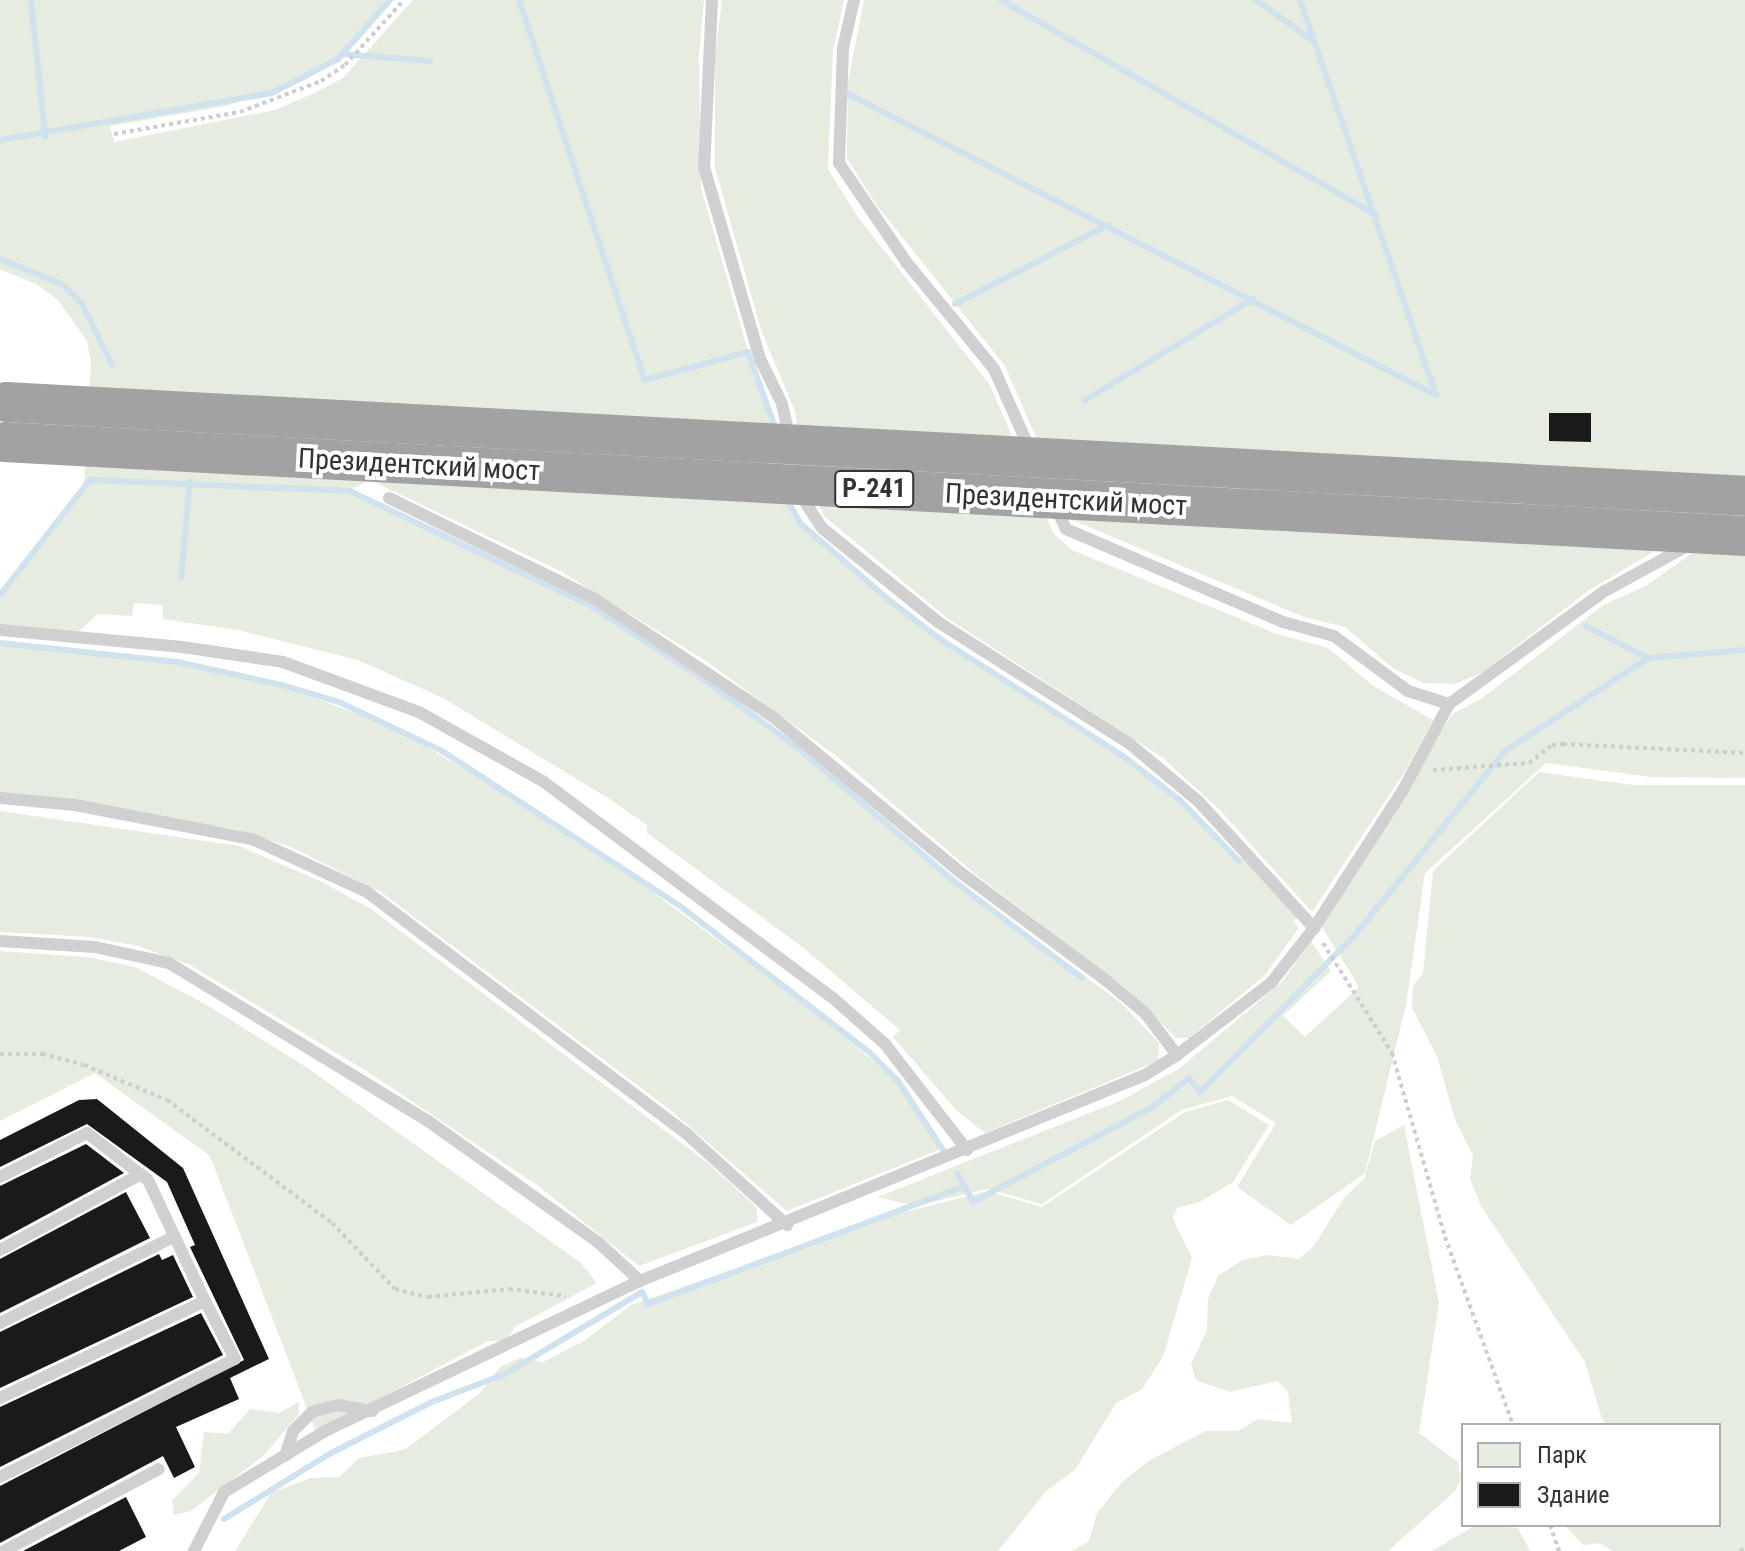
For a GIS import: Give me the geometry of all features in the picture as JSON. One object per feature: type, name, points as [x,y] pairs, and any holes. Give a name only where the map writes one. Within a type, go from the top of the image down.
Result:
[{"type":"highway","name":"Президентский мост","points":[[6,402],[1741,518]]},
{"type":"highway","name":"Президентский мост","points":[[4,442],[1741,518]]},
{"type":"lane","points":[[712,0],[704,167],[760,359],[782,404],[802,503],[822,528],[938,622],[1130,744],[1199,802],[1314,928]]},
{"type":"lane","points":[[854,0],[843,48],[839,163],[907,263],[994,369],[1040,471]]},
{"type":"lane","points":[[1046,485],[1066,529],[1283,622],[1334,636],[1408,691],[1449,704]]},
{"type":"lane","points":[[389,498],[595,599],[772,716],[956,869],[1108,982],[1145,1013],[1177,1055]]},
{"type":"lane","points":[[194,1551],[224,1492],[372,1411],[640,1281],[787,1225],[967,1150],[1145,1075],[1177,1055],[1271,983],[1314,928],[1411,775],[1449,704],[1603,592],[1741,518]]},
{"type":"lane","points":[[0,630],[182,647],[283,662],[419,712],[544,782],[822,989],[885,1044],[967,1150]]},
{"type":"lane","points":[[0,798],[75,805],[252,839],[367,892],[688,1135],[787,1225]]},
{"type":"lane","points":[[0,941],[95,947],[169,963],[428,1121],[599,1243],[640,1281]]},
{"type":"lane","points":[[0,1177],[87,1133],[141,1174],[148,1180],[235,1359],[0,1477]]},
{"type":"lane","points":[[0,1250],[141,1174]]},
{"type":"lane","points":[[0,1323],[175,1236]]},
{"type":"lane","points":[[0,1398],[205,1301]]},
{"type":"lane","points":[[285,1456],[293,1431],[312,1412],[338,1405],[372,1411]]},
{"type":"lane","points":[[4,1551],[159,1469]]},
{"type":"path","points":[[114,134],[240,112],[321,81],[345,65],[404,0]]},
{"type":"path","points":[[1411,775],[1469,764],[1529,763],[1552,745],[1563,744],[1745,753]]},
{"type":"path","points":[[1314,928],[1392,1053],[1445,1237],[1512,1423]]},
{"type":"path","points":[[0,1054],[42,1054],[84,1065],[167,1100],[332,1223],[395,1289],[428,1297],[536,1290],[596,1302]]},
{"type":"path","points":[[1551,1527],[1559,1551]]},
{"type":"green space","points":[[0,0],[391,0],[339,60],[305,80],[226,106],[110,126],[114,142],[275,110],[312,94],[343,78],[413,0],[704,0],[699,55],[701,188],[753,368],[775,417],[783,487],[794,512],[826,546],[938,636],[1124,755],[1181,799],[1239,860],[1244,857],[1298,916],[1294,922],[1299,928],[1265,975],[1189,1038],[1176,1038],[1130,992],[974,873],[839,758],[706,661],[562,572],[370,480],[352,489],[589,604],[698,674],[798,747],[957,881],[1121,1003],[1159,1043],[1158,1061],[985,1133],[957,1111],[893,1037],[900,1030],[801,946],[647,833],[647,825],[608,798],[441,697],[358,660],[238,630],[163,619],[163,605],[134,603],[132,616],[98,614],[79,631],[0,627],[0,591],[84,483],[91,363],[87,341],[58,300],[36,284],[0,269]]},
{"type":"green space","points":[[722,0],[844,0],[833,51],[828,169],[857,216],[990,385],[1053,533],[1072,550],[1277,634],[1328,648],[1372,685],[1433,720],[1407,768],[1312,912],[1219,809],[1163,758],[947,618],[824,516],[806,479],[795,411],[761,330],[715,168],[715,56]]},
{"type":"green space","points":[[864,0],[1745,0],[1745,497],[1588,591],[1483,672],[1455,684],[1424,683],[1394,669],[1345,627],[1304,617],[1072,520],[1005,366],[875,203],[847,158],[848,82]]},
{"type":"green space","points":[[1745,516],[1745,778],[1651,777],[1546,763],[1425,873],[1406,1005],[1365,1173],[1291,1225],[1237,1187],[1276,1123],[1232,1096],[1181,1110],[1042,1204],[988,1189],[915,1206],[878,1197],[1122,1100],[1180,1068],[1282,982],[1311,941],[1331,971],[1283,1016],[1305,1037],[1359,987],[1322,927],[1452,714],[1481,699],[1602,606],[1647,585]]},
{"type":"green space","points":[[0,644],[177,664],[282,686],[395,728],[579,838],[810,1008],[898,1082],[941,1149],[787,1211],[669,1109],[381,892],[291,847],[236,829],[0,794]]},
{"type":"green space","points":[[1539,772],[1633,785],[1745,785],[1745,1551],[1613,1551],[1600,1543],[1583,1545],[1567,1527],[1721,1527],[1721,1423],[1605,1423],[1585,1362],[1481,1206],[1470,1179],[1473,1156],[1454,1117],[1437,1056],[1412,1008],[1413,986],[1423,973],[1433,871]]},
{"type":"green space","points":[[0,811],[239,846],[322,882],[371,909],[709,1164],[757,1208],[757,1222],[639,1266],[537,1185],[368,1072],[190,965],[138,946],[91,937],[0,932]]},
{"type":"green space","points":[[0,951],[87,957],[135,967],[207,1005],[306,1067],[581,1263],[597,1283],[515,1327],[505,1341],[488,1341],[316,1432],[210,1156],[95,1073],[0,1121]]},
{"type":"green space","points":[[1228,1100],[1269,1125],[1233,1182],[1200,1202],[1177,1208],[1173,1219],[1192,1258],[1163,1357],[1142,1389],[1116,1403],[1075,1470],[1046,1491],[998,1551],[235,1551],[271,1493],[311,1478],[339,1477],[359,1458],[404,1450],[479,1394],[500,1367],[520,1358],[543,1362],[584,1341],[631,1305],[877,1219],[988,1191],[1042,1207],[1185,1112]]},
{"type":"green space","points":[[1404,1125],[1439,1303],[1419,1433],[1458,1462],[1461,1479],[1455,1491],[1388,1551],[1072,1551],[1089,1541],[1097,1513],[1122,1482],[1150,1460],[1206,1431],[1238,1431],[1258,1419],[1292,1423],[1288,1392],[1277,1381],[1230,1392],[1196,1380],[1191,1364],[1207,1330],[1208,1299],[1218,1276],[1242,1260],[1269,1255],[1299,1259],[1314,1246],[1344,1198],[1364,1179],[1375,1141]]},
{"type":"green space","points":[[299,1402],[299,1414],[263,1456],[191,1511],[174,1515],[172,1500],[199,1473],[204,1432],[228,1434],[250,1409],[279,1413]]},
{"type":"green space","points":[[1473,1527],[1504,1527],[1518,1528],[1530,1551],[1432,1551]]},
{"type":"building","points":[[1549,413],[1591,413],[1591,442],[1549,441]]},
{"type":"building","points":[[97,1099],[183,1168],[269,1359],[230,1378],[239,1399],[176,1427],[195,1467],[174,1478],[163,1456],[0,1543],[0,1486],[244,1360],[190,1247],[195,1245],[167,1182],[87,1124],[0,1167],[0,1140],[79,1100]]},
{"type":"building","points":[[86,1144],[124,1173],[0,1240],[0,1186]]},
{"type":"building","points":[[126,1192],[150,1238],[0,1313],[0,1259]]},
{"type":"building","points":[[159,1254],[162,1260],[173,1255],[193,1297],[0,1388],[0,1332]]},
{"type":"building","points":[[201,1313],[223,1355],[0,1467],[0,1407]]},
{"type":"building","points":[[126,1497],[146,1537],[119,1551],[23,1551]]},
{"type":"waterway","points":[[31,0],[45,136]]},
{"type":"waterway","points":[[0,140],[272,93],[338,59],[390,0]]},
{"type":"waterway","points":[[519,0],[645,380],[748,352],[775,428]]},
{"type":"waterway","points":[[1001,0],[1376,215]]},
{"type":"waterway","points":[[1256,0],[1312,40]]},
{"type":"waterway","points":[[1300,0],[1436,395]]},
{"type":"waterway","points":[[342,54],[430,61]]},
{"type":"waterway","points":[[848,94],[1436,395]]},
{"type":"waterway","points":[[955,304],[1108,225]]},
{"type":"waterway","points":[[0,259],[62,284],[82,304],[112,365]]},
{"type":"waterway","points":[[1085,400],[1253,299]]},
{"type":"waterway","points":[[0,595],[90,480],[350,491],[589,605],[698,675],[798,748],[955,882],[1082,978]]},
{"type":"waterway","points":[[181,578],[190,481]]},
{"type":"waterway","points":[[786,498],[801,524],[889,600],[937,637],[1123,756],[1180,800],[1239,861]]},
{"type":"waterway","points":[[1586,626],[1648,658]]},
{"type":"waterway","points":[[0,643],[178,662],[282,685],[339,702],[442,751],[680,906],[869,1052],[898,1081],[943,1150]]},
{"type":"waterway","points":[[957,1173],[973,1202],[1154,1106],[1189,1078],[1200,1092],[1355,935],[1505,751],[1648,658],[1745,650]]},
{"type":"waterway","points":[[224,1519],[331,1453],[432,1402],[505,1374],[642,1292],[648,1304],[965,1186]]}]
